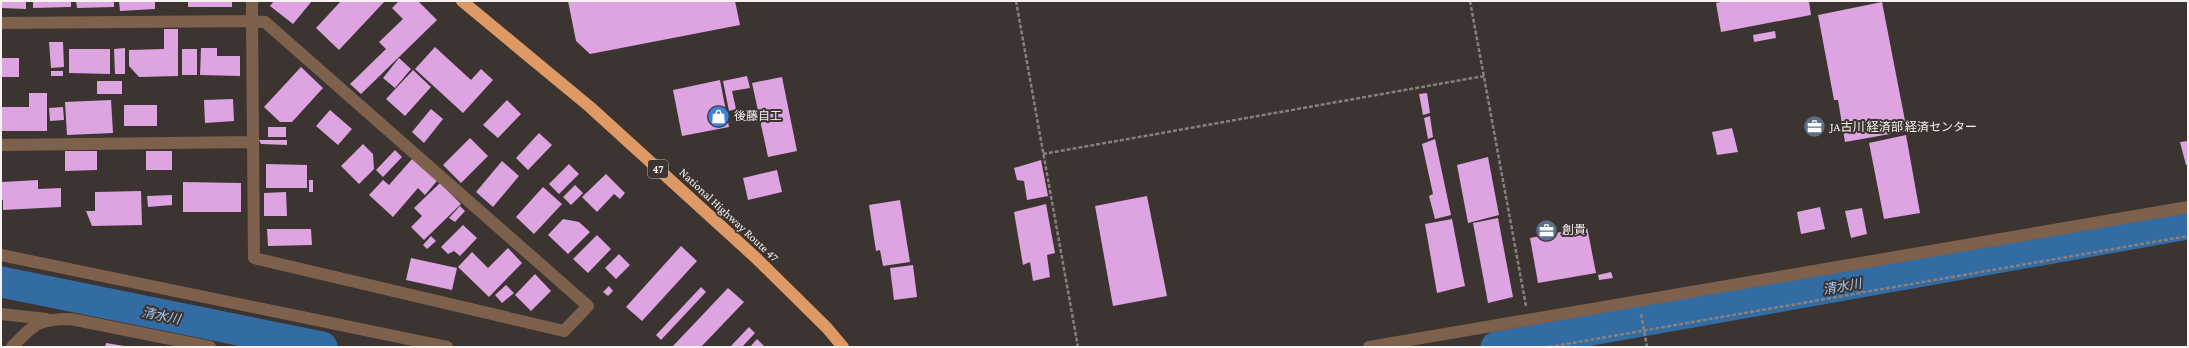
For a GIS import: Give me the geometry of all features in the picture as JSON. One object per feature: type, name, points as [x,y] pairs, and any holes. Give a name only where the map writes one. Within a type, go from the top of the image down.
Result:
[{"type":"highway","name":"National Highway Route 47","points":[[463,1],[596,112],[756,258],[827,328],[843,347]]},
{"type":"street","points":[[1,24],[252,21],[266,22],[588,306],[564,331],[254,258],[252,21],[252,1]]},
{"type":"street","points":[[1,145],[253,142]]},
{"type":"street","points":[[1369,347],[2188,207]]},
{"type":"street","points":[[1,255],[447,347]]},
{"type":"street","points":[[1,314],[47,320],[71,320],[210,347]]},
{"type":"street","points":[[12,347],[31,328],[47,320]]},
{"type":"path","points":[[1016,1],[1078,347]]},
{"type":"path","points":[[1470,1],[1528,319]]},
{"type":"path","points":[[1043,154],[1484,76]]},
{"type":"path","points":[[1549,347],[1643,328],[2188,236]]},
{"type":"path","points":[[1857,274],[1861,292]]},
{"type":"path","points":[[1641,314],[1647,347]]},
{"type":"building","points":[[1,1],[26,1],[26,9],[1,8]]},
{"type":"building","points":[[33,1],[71,1],[71,7],[33,8]]},
{"type":"building","points":[[76,1],[114,1],[114,7],[77,8]]},
{"type":"building","points":[[119,1],[155,1],[155,9],[120,11]]},
{"type":"building","points":[[188,1],[232,1],[232,7],[188,7]]},
{"type":"building","points":[[274,1],[312,1],[293,24],[270,6]]},
{"type":"building","points":[[341,1],[385,1],[339,50],[316,28]]},
{"type":"building","points":[[399,1],[418,1],[437,20],[361,94],[350,84],[386,49],[379,42],[403,19],[392,8]]},
{"type":"building","points":[[568,1],[735,1],[740,25],[590,54],[576,41]]},
{"type":"building","points":[[1725,1],[1809,1],[1811,15],[1721,32],[1716,3]]},
{"type":"building","points":[[1882,2],[1907,131],[1845,142],[1838,100],[1834,100],[1818,15]]},
{"type":"building","points":[[164,29],[178,29],[178,76],[139,77],[129,66],[129,50],[164,49]]},
{"type":"building","points":[[1775,31],[1776,38],[1754,42],[1753,35]]},
{"type":"building","points":[[49,42],[63,42],[64,67],[51,68]]},
{"type":"building","points":[[435,47],[471,80],[481,69],[493,80],[463,113],[415,69]]},
{"type":"building","points":[[125,48],[125,74],[115,74],[114,49]]},
{"type":"building","points":[[201,48],[217,48],[217,56],[240,56],[240,76],[200,75]]},
{"type":"building","points":[[69,49],[110,49],[110,74],[69,73]]},
{"type":"building","points":[[182,49],[197,49],[197,75],[182,75]]},
{"type":"building","points":[[1,58],[19,58],[19,77],[1,77]]},
{"type":"building","points":[[399,58],[411,69],[395,88],[383,78]]},
{"type":"building","points":[[301,67],[323,88],[292,122],[280,122],[264,107]]},
{"type":"building","points":[[413,70],[431,87],[405,116],[386,99]]},
{"type":"building","points":[[51,71],[63,71],[63,76],[51,76]]},
{"type":"building","points":[[747,76],[750,88],[732,91],[736,109],[729,111],[723,81]]},
{"type":"building","points":[[782,77],[797,151],[768,157],[752,83]]},
{"type":"building","points":[[720,80],[729,127],[682,136],[673,90]]},
{"type":"building","points":[[97,81],[122,81],[122,94],[97,94]]},
{"type":"building","points":[[29,93],[47,93],[47,131],[1,131],[1,107],[29,107]]},
{"type":"building","points":[[1427,93],[1430,113],[1423,115],[1419,94]]},
{"type":"building","points":[[233,99],[234,121],[205,123],[204,100]]},
{"type":"building","points":[[111,100],[113,133],[67,135],[65,102]]},
{"type":"building","points":[[507,100],[521,114],[498,138],[483,125]]},
{"type":"building","points":[[124,105],[157,105],[157,126],[124,126]]},
{"type":"building","points":[[63,107],[64,120],[50,121],[49,108]]},
{"type":"building","points":[[431,109],[443,119],[424,143],[412,132]]},
{"type":"building","points":[[330,110],[352,129],[338,145],[316,126]]},
{"type":"building","points":[[1430,116],[1433,137],[1428,139],[1424,118]]},
{"type":"building","points":[[268,127],[286,127],[286,137],[268,137]]},
{"type":"building","points":[[1732,128],[1738,152],[1717,155],[1712,132]]},
{"type":"building","points":[[539,133],[552,145],[528,170],[516,158]]},
{"type":"building","points":[[1906,135],[1920,213],[1884,219],[1869,143]]},
{"type":"building","points":[[470,138],[488,156],[461,183],[443,165]]},
{"type":"building","points":[[1435,139],[1451,215],[1435,219],[1429,196],[1433,194],[1422,144]]},
{"type":"building","points":[[259,140],[287,140],[287,145],[261,144]]},
{"type":"building","points":[[2188,141],[2188,165],[2186,165],[2180,142]]},
{"type":"building","points":[[363,144],[373,154],[374,169],[359,184],[341,166]]},
{"type":"building","points":[[395,150],[402,157],[383,177],[376,170]]},
{"type":"building","points":[[65,151],[97,151],[97,170],[65,171]]},
{"type":"building","points":[[146,151],[172,151],[172,170],[146,170]]},
{"type":"building","points":[[1488,157],[1499,215],[1468,223],[1457,165]]},
{"type":"building","points":[[412,159],[437,181],[425,195],[418,188],[393,217],[369,195],[383,180],[389,185]]},
{"type":"building","points":[[1041,160],[1048,196],[1027,200],[1024,181],[1017,180],[1014,168]]},
{"type":"building","points":[[502,161],[519,176],[493,207],[476,192]]},
{"type":"building","points":[[266,164],[307,165],[307,188],[266,188]]},
{"type":"building","points":[[569,164],[579,174],[559,194],[549,184]]},
{"type":"building","points":[[777,170],[782,192],[748,200],[743,178]]},
{"type":"building","points":[[606,174],[625,193],[620,199],[614,194],[597,212],[582,197]]},
{"type":"building","points":[[38,180],[38,189],[61,188],[61,207],[3,210],[3,200],[1,200],[2,182]]},
{"type":"building","points":[[309,180],[313,180],[313,192],[309,192]]},
{"type":"building","points":[[183,182],[241,183],[241,212],[183,212]]},
{"type":"building","points":[[440,183],[461,204],[424,240],[411,227],[422,216],[414,208]]},
{"type":"building","points":[[575,185],[583,193],[571,205],[563,197]]},
{"type":"building","points":[[543,187],[562,204],[534,234],[516,217]]},
{"type":"building","points":[[141,191],[142,225],[92,226],[86,211],[95,211],[95,192]]},
{"type":"building","points":[[286,192],[287,216],[264,216],[264,193]]},
{"type":"building","points":[[172,195],[172,205],[148,207],[147,196]]},
{"type":"building","points":[[1147,196],[1167,296],[1113,306],[1095,206]]},
{"type":"building","points":[[900,200],[910,262],[883,266],[880,250],[876,251],[869,205]]},
{"type":"building","points":[[1046,204],[1055,253],[1047,255],[1050,277],[1033,281],[1030,262],[1023,265],[1014,212]]},
{"type":"building","points":[[460,206],[465,211],[455,222],[449,218]]},
{"type":"building","points":[[1820,207],[1825,229],[1801,234],[1797,212]]},
{"type":"building","points":[[1862,208],[1867,234],[1851,238],[1845,211]]},
{"type":"building","points":[[1498,218],[1513,297],[1488,303],[1473,223]]},
{"type":"building","points":[[563,219],[579,222],[590,232],[568,254],[548,235]]},
{"type":"building","points":[[1452,219],[1465,286],[1437,293],[1425,224]]},
{"type":"building","points":[[463,225],[477,238],[460,256],[454,251],[448,254],[441,247]]},
{"type":"building","points":[[1587,227],[1596,273],[1538,283],[1530,238]]},
{"type":"building","points":[[267,229],[311,229],[312,245],[268,246]]},
{"type":"building","points":[[597,235],[611,249],[588,273],[573,259]]},
{"type":"building","points":[[431,236],[436,241],[427,249],[423,245]]},
{"type":"building","points":[[681,246],[697,261],[642,321],[626,307]]},
{"type":"building","points":[[508,248],[522,263],[489,297],[458,267],[472,252],[488,268]]},
{"type":"building","points":[[619,254],[630,265],[616,279],[605,268]]},
{"type":"building","points":[[411,258],[457,268],[452,290],[406,280]]},
{"type":"building","points":[[913,265],[917,297],[894,300],[890,268]]},
{"type":"building","points":[[1611,272],[1613,278],[1599,280],[1598,275]]},
{"type":"building","points":[[535,274],[551,291],[531,311],[515,295]]},
{"type":"building","points":[[506,285],[514,293],[502,303],[495,295]]},
{"type":"building","points":[[609,286],[613,291],[608,296],[603,292]]},
{"type":"building","points":[[701,287],[706,292],[661,340],[656,335]]},
{"type":"building","points":[[728,288],[744,302],[701,347],[674,347],[673,346]]},
{"type":"building","points":[[749,327],[755,333],[742,347],[730,347]]},
{"type":"building","points":[[757,339],[764,346],[750,347]]},
{"type":"building","points":[[106,343],[124,346],[124,347],[105,347]]},
{"type":"waterway","name":"清水川","points":[[1496,347],[2188,224]]},
{"type":"waterway","name":"清水川","points":[[1,282],[322,347]]},
{"type":"place","name":"後藤自工","points":[[719,116]]},
{"type":"place","name":"JA古川 経済部 経済センター","points":[[1815,127]]},
{"type":"place","name":"創貴","points":[[1547,230]]}]
